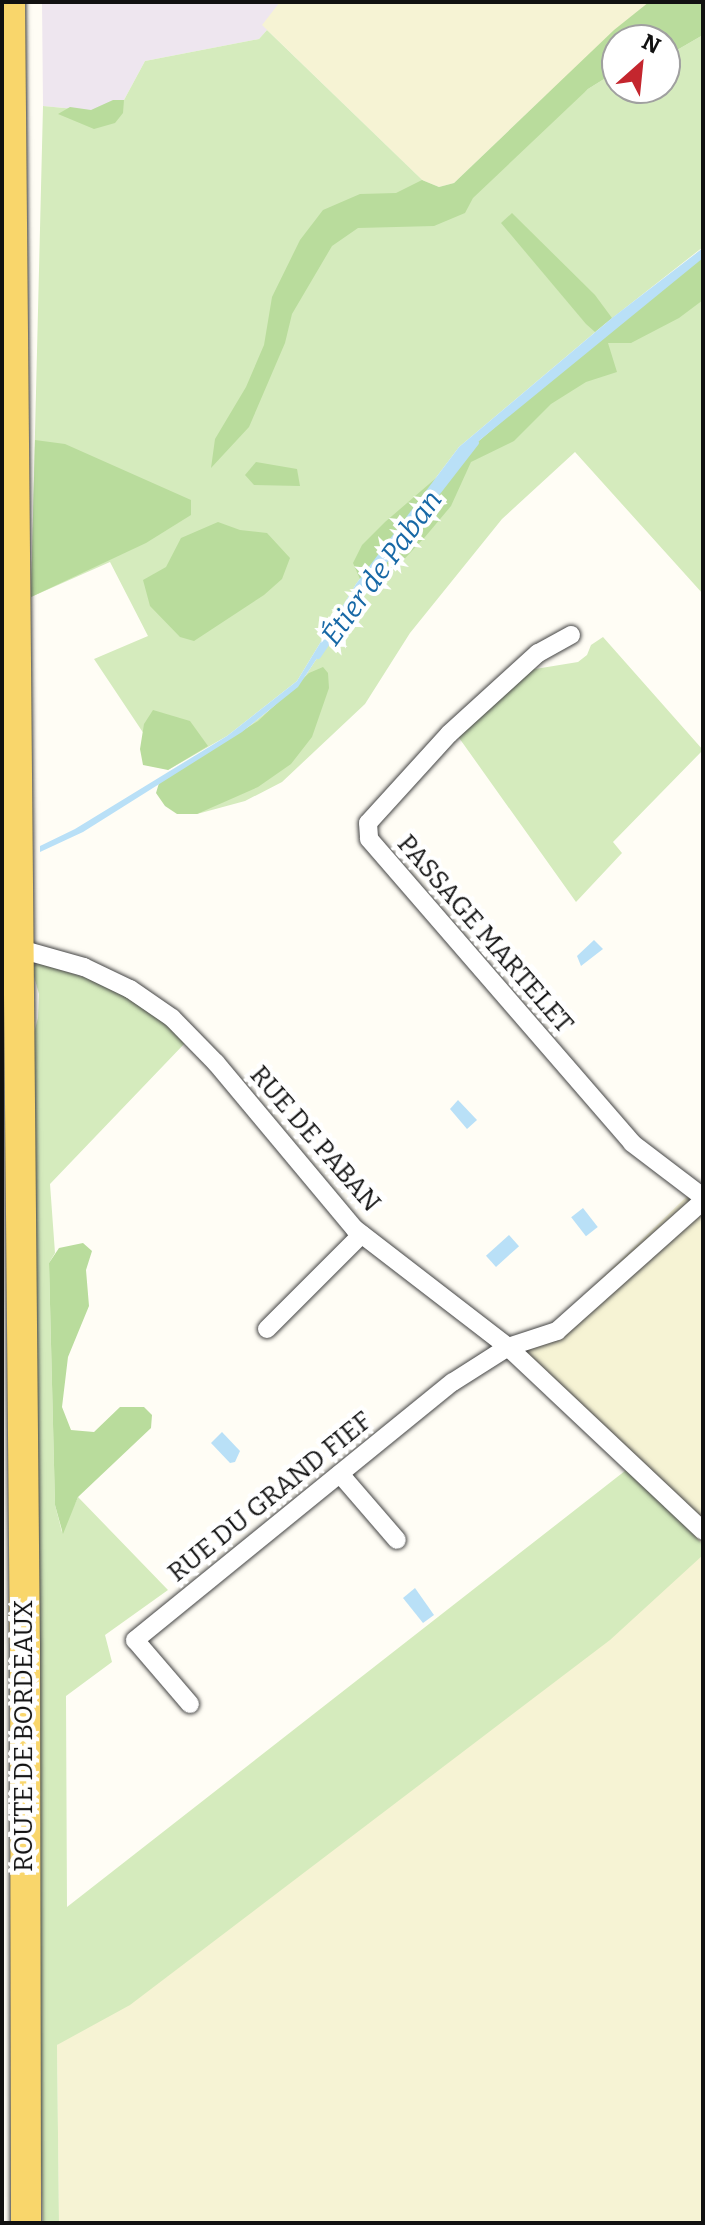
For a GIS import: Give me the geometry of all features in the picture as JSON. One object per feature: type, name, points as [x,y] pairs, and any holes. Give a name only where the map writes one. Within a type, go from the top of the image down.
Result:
[{"type":"main road","name":"ROUTE DE BORDEAUX","points":[[10,2],[10,947],[26,2223]]},
{"type":"street","name":"PASSAGE MARTELET","points":[[571,635],[538,653],[449,734],[368,823],[369,839],[632,1143],[703,1199]]},
{"type":"street","name":"RUE DE PABAN","points":[[10,947],[84,967],[130,989],[172,1018],[216,1063],[362,1234],[508,1347],[703,1531]]},
{"type":"street","name":"RUE DU GRAND FIEF","points":[[190,1704],[135,1640],[453,1382],[508,1347],[557,1331],[703,1199]]},
{"type":"street","points":[[267,1329],[362,1234]]},
{"type":"street","points":[[340,1474],[397,1540]]},
{"type":"shaded area","points":[[42,2],[292,2],[259,39],[145,61],[117,113],[43,106]]},
{"type":"shaded area","points":[[280,2],[654,2],[628,24],[601,24],[601,48],[454,183],[439,187],[422,180],[262,25]]},
{"type":"shaded area","points":[[703,1181],[703,2223],[59,2223],[57,2045],[655,1487],[518,1358]]},
{"type":"green space","points":[[649,2],[703,2],[703,35],[681,48],[681,24],[622,24]]},
{"type":"green space","points":[[267,30],[446,203],[601,81],[601,104],[681,104],[681,48],[703,35],[703,247],[606,323],[459,447],[356,584],[297,681],[227,736],[168,770],[94,659],[148,636],[110,562],[31,597],[43,106],[117,113],[145,61],[259,39]]},
{"type":"green space","points":[[601,42],[601,81],[588,89],[473,198],[465,213],[434,226],[358,228],[332,246],[292,314],[285,343],[249,427],[211,468],[215,439],[246,387],[264,345],[272,297],[300,240],[323,210],[360,194],[396,193],[422,180],[439,187],[454,183]]},
{"type":"green space","points":[[113,100],[124,100],[123,113],[115,123],[94,129],[58,114],[70,107],[91,110]]},
{"type":"green space","points":[[512,213],[595,295],[612,318],[595,332],[501,223]]},
{"type":"green space","points":[[703,248],[703,300],[679,318],[631,343],[608,343],[617,372],[586,382],[551,404],[514,441],[471,462],[451,506],[381,584],[360,579],[353,563],[362,545],[385,522]]},
{"type":"green space","points":[[703,253],[703,594],[575,452],[502,519],[410,633],[365,704],[282,782],[245,801],[197,814],[171,774],[242,732],[298,687],[362,590],[469,449]]},
{"type":"green space","points":[[35,440],[65,444],[191,500],[191,515],[146,543],[31,597]]},
{"type":"green space","points":[[256,462],[297,469],[300,486],[254,485],[245,475]]},
{"type":"green space","points":[[218,522],[240,530],[267,533],[290,558],[282,579],[264,595],[194,641],[180,637],[150,606],[143,580],[166,567],[181,538]]},
{"type":"green space","points":[[603,637],[703,750],[613,842],[622,853],[576,902],[457,735],[529,670],[578,662],[587,655],[591,645]]},
{"type":"green space","points":[[323,667],[328,673],[329,688],[312,737],[291,764],[258,787],[197,814],[177,814],[165,806],[156,793],[159,783],[258,721],[309,673]]},
{"type":"green space","points":[[153,710],[190,721],[208,746],[168,770],[143,765],[140,749],[144,724]]},
{"type":"green space","points":[[41,964],[109,985],[143,1005],[186,1042],[50,1184],[55,1253],[49,1263],[55,1505],[62,1532],[78,1497],[168,1590],[105,1635],[112,1662],[66,1696],[67,1907],[630,1467],[703,1545],[703,1555],[610,1640],[130,2005],[57,2045],[59,2223],[43,2223],[38,2068],[28,1055],[38,1018],[39,994],[34,965]]},
{"type":"green space","points":[[83,1243],[92,1251],[86,1270],[89,1306],[68,1357],[62,1407],[71,1430],[94,1432],[120,1407],[144,1407],[152,1415],[151,1428],[78,1497],[63,1534],[55,1505],[49,1263],[59,1248]]},
{"type":"water","points":[[703,248],[703,258],[469,449],[378,566],[298,687],[242,732],[83,832],[40,852],[40,846],[75,829],[227,736],[297,681],[356,584],[459,447],[612,318]]},
{"type":"water","points":[[594,940],[603,949],[581,966],[577,956]]},
{"type":"water","points":[[458,1100],[477,1120],[467,1129],[450,1109]]},
{"type":"water","points":[[583,1208],[598,1227],[586,1236],[571,1217]]},
{"type":"water","points":[[509,1235],[519,1246],[496,1267],[486,1256]]},
{"type":"water","points":[[222,1432],[240,1451],[235,1462],[230,1463],[211,1443]]},
{"type":"water","points":[[415,1588],[434,1615],[423,1623],[403,1598]]},
{"type":"waterway","name":"Étier de Paban","points":[[318,656],[368,582],[476,443]]}]
